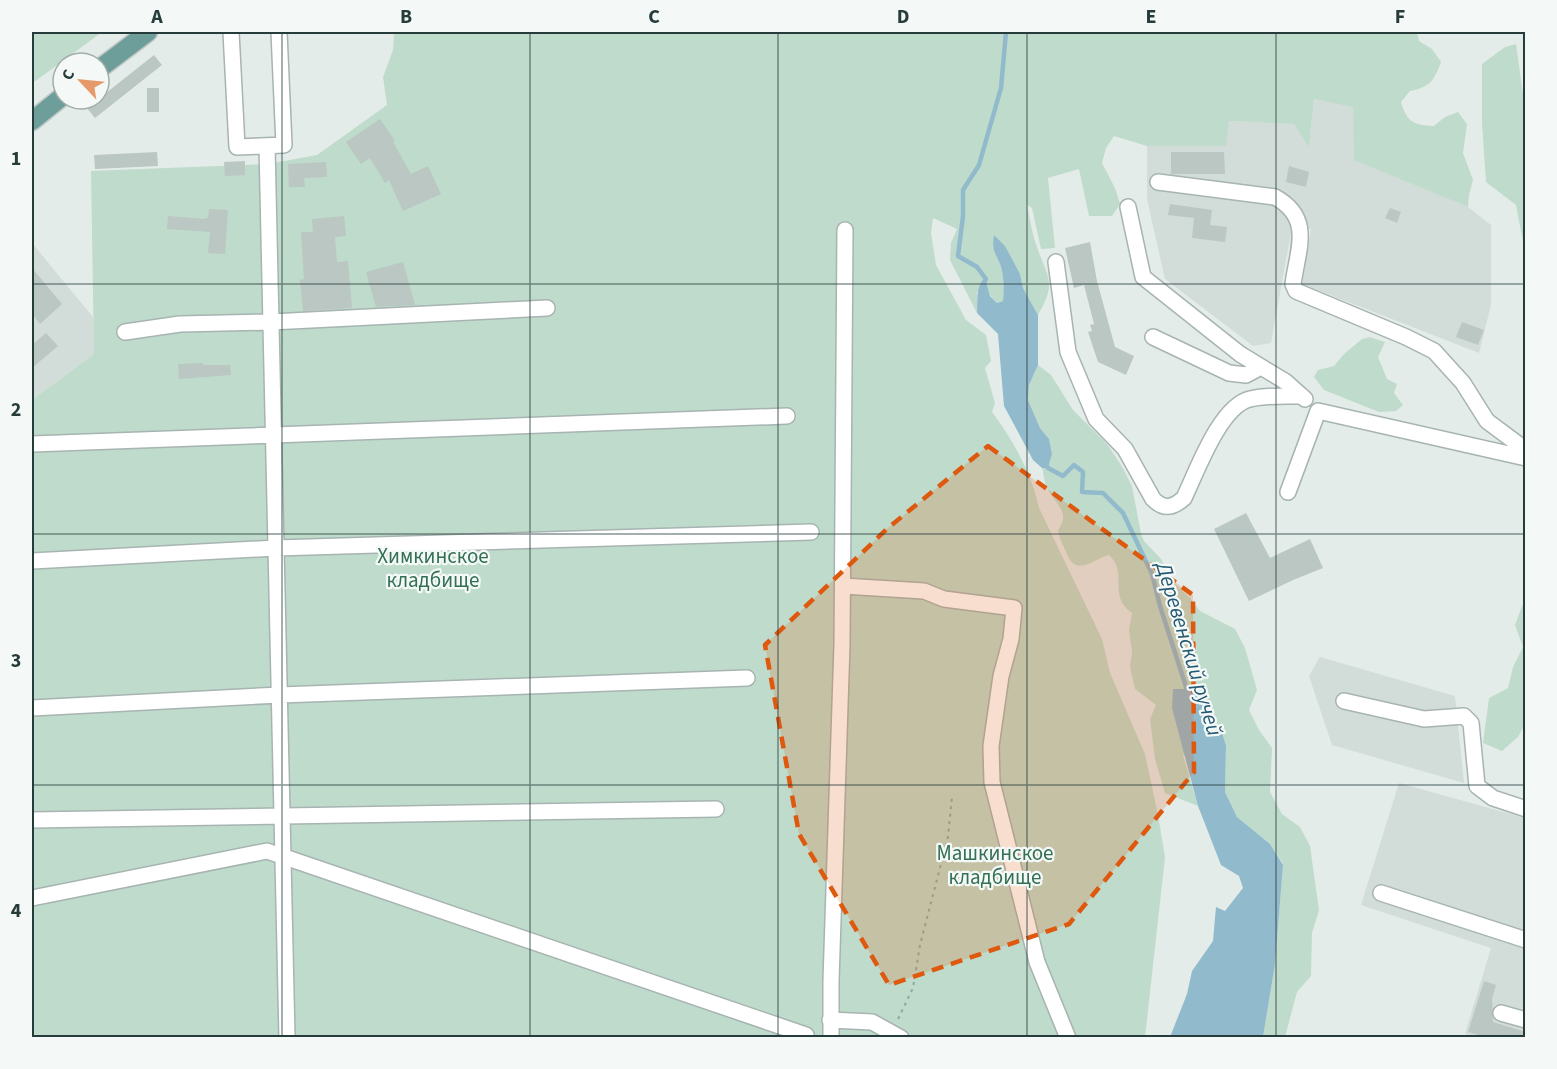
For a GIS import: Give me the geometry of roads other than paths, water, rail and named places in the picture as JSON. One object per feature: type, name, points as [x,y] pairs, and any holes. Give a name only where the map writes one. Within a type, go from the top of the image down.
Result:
[{"type":"main road","points":[[111,60],[148,32]]},
{"type":"main road","points":[[32,121],[51,106]]},
{"type":"street","points":[[231,32],[237,147],[284,145],[279,32]]},
{"type":"street","points":[[267,146],[287,1038]]},
{"type":"street","points":[[1158,182],[1275,197],[1286,203],[1297,216],[1301,228],[1293,284],[1296,291],[1434,351],[1463,383],[1487,421],[1526,450]]},
{"type":"street","points":[[1128,207],[1143,277],[1240,354],[1286,382],[1318,411],[1526,458]]},
{"type":"street","points":[[831,1038],[843,586],[845,230]]},
{"type":"street","points":[[1056,262],[1068,352],[1096,419],[1125,448],[1153,499],[1159,505],[1169,507],[1177,505],[1184,498],[1222,421],[1234,407],[1249,399],[1302,396]]},
{"type":"street","points":[[125,332],[180,324],[271,322],[547,308]]},
{"type":"street","points":[[1153,336],[1229,373],[1246,375],[1261,367]]},
{"type":"street","points":[[1288,492],[1318,411]]},
{"type":"street","points":[[32,444],[787,416]]},
{"type":"street","points":[[32,561],[276,548],[811,532]]},
{"type":"street","points":[[843,586],[924,591],[944,599],[1014,608],[1011,639],[1001,676],[990,746],[992,782],[1037,962],[1068,1038]]},
{"type":"street","points":[[32,708],[280,695],[747,678]]},
{"type":"street","points":[[1344,701],[1424,719],[1464,716],[1472,723],[1478,786],[1493,798],[1526,809]]},
{"type":"street","points":[[32,820],[282,814],[716,809]]},
{"type":"street","points":[[32,898],[267,851],[806,1035]]},
{"type":"street","points":[[1381,893],[1526,940]]},
{"type":"street","points":[[1501,1013],[1526,1020]]},
{"type":"street","points":[[830,1020],[872,1022],[896,1035]]},
{"type":"water","points":[[994,235],[1005,246],[1020,274],[1023,288],[1038,315],[1038,365],[1029,385],[1028,400],[1040,428],[1049,439],[1052,454],[1048,468],[1042,468],[1033,460],[1004,406],[998,334],[977,313],[978,290],[985,278],[990,296],[997,303],[1003,301],[1003,275],[994,249]]},
{"type":"water","points":[[1173,689],[1187,689],[1195,694],[1222,733],[1226,746],[1225,792],[1237,817],[1270,844],[1283,865],[1275,964],[1263,1037],[1170,1037],[1187,994],[1192,971],[1213,941],[1216,907],[1225,911],[1243,888],[1239,876],[1221,865],[1198,806],[1172,708]]},
{"type":"waterway","name":"Деревенский ручей","points":[[983,284],[986,279],[977,267],[958,256],[963,216],[963,190],[979,165],[1001,88],[1006,32]]},
{"type":"waterway","name":"Деревенский ручей","points":[[1045,464],[1063,476],[1074,465],[1083,472],[1082,492],[1103,493],[1123,513],[1152,574],[1188,693]]},
{"type":"park label","name":"Химкинское кладбище","points":[[433,568]]},
{"type":"park label","name":"Машкинское кладбище","points":[[995,865]]}]
